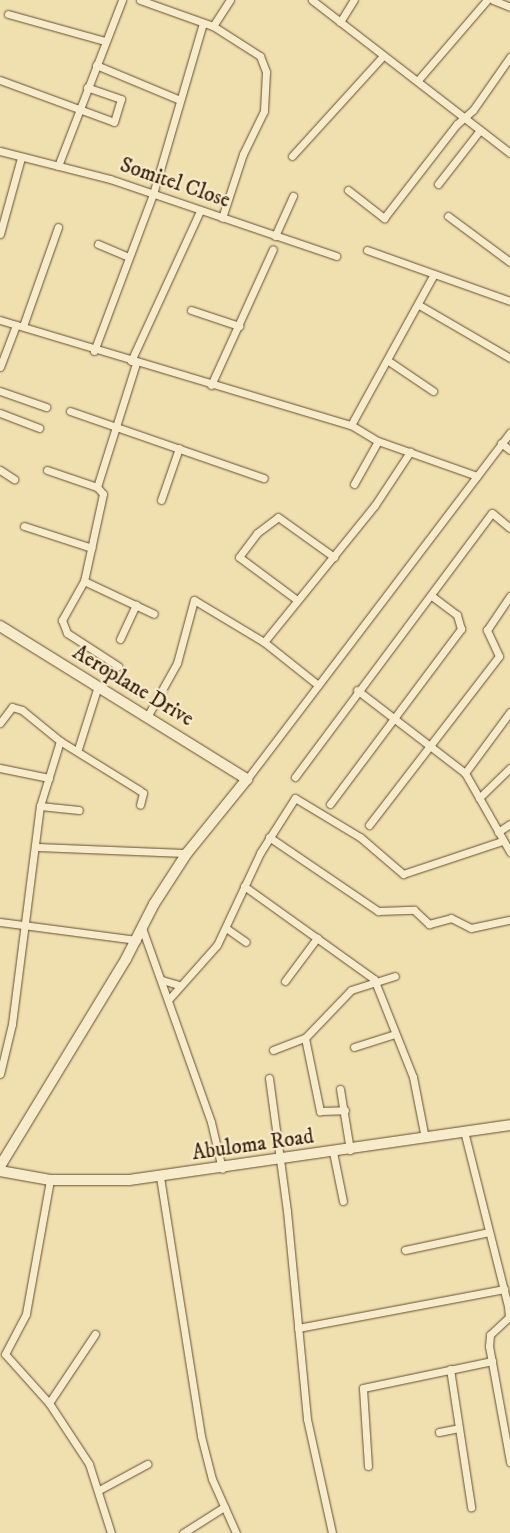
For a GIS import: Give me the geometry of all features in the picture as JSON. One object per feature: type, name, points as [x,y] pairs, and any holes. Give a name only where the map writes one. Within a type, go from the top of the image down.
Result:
[{"type":"street","points":[[58,166],[122,0]]},
{"type":"street","points":[[140,0],[202,26],[214,26],[260,56],[268,97],[222,218]]},
{"type":"street","points":[[214,26],[230,0]]},
{"type":"street","points":[[312,0],[383,56],[419,79],[463,118],[510,153]]},
{"type":"street","points":[[340,22],[354,0]]},
{"type":"street","points":[[419,79],[486,0]]},
{"type":"street","points":[[493,0],[510,7]]},
{"type":"street","points":[[8,14],[105,41]]},
{"type":"street","points":[[94,351],[152,194],[202,26]]},
{"type":"street","points":[[292,156],[383,56]]},
{"type":"street","points":[[348,190],[384,218],[510,57]]},
{"type":"street","points":[[96,65],[180,100]]},
{"type":"street","points":[[0,80],[81,107],[114,122],[122,99],[87,87]]},
{"type":"street","points":[[438,184],[480,130]]},
{"type":"street","name":"Somitel Close","points":[[0,151],[152,194],[336,256]]},
{"type":"street","points":[[0,234],[21,158]]},
{"type":"street","points":[[275,236],[294,196]]},
{"type":"street","points":[[118,666],[85,647],[64,627],[62,620],[84,581],[102,506],[97,487],[134,362],[200,211]]},
{"type":"street","points":[[448,216],[510,262]]},
{"type":"street","points":[[0,367],[19,326],[58,226]]},
{"type":"street","points":[[98,244],[128,257]]},
{"type":"street","points":[[211,385],[273,249]]},
{"type":"street","points":[[367,250],[510,301]]},
{"type":"street","points":[[351,425],[390,362],[434,274]]},
{"type":"street","points":[[419,305],[510,358]]},
{"type":"street","points":[[191,310],[239,326]]},
{"type":"street","points":[[0,320],[94,351],[351,425],[378,441],[477,476]]},
{"type":"street","points":[[390,362],[433,391]]},
{"type":"street","points":[[0,390],[46,407]]},
{"type":"street","points":[[70,411],[264,478]]},
{"type":"street","points":[[0,413],[39,428]]},
{"type":"street","points":[[0,1166],[137,940],[142,928],[187,853],[246,779],[510,432]]},
{"type":"street","points":[[354,484],[378,441]]},
{"type":"street","points":[[501,443],[510,450]]},
{"type":"street","points":[[161,500],[179,448]]},
{"type":"street","points":[[264,642],[334,557],[410,452]]},
{"type":"street","points":[[0,470],[14,479]]},
{"type":"street","points":[[47,470],[97,487]]},
{"type":"street","points":[[296,777],[357,690],[432,596],[492,513],[510,528]]},
{"type":"street","points":[[297,600],[239,557],[252,538],[271,518],[278,517],[334,557]]},
{"type":"street","points":[[24,526],[92,548]]},
{"type":"street","points":[[84,581],[154,614]]},
{"type":"street","points":[[330,804],[461,629],[457,615],[432,596]]},
{"type":"street","points":[[369,825],[499,656],[487,630],[510,596]]},
{"type":"street","points":[[147,717],[177,663],[194,600],[264,642],[318,685]]},
{"type":"street","points":[[120,639],[136,605]]},
{"type":"street","name":"Aeroplane Drive","points":[[0,626],[246,779]]},
{"type":"street","points":[[78,749],[98,686]]},
{"type":"street","points":[[357,690],[465,772],[502,841],[510,852]]},
{"type":"street","points":[[0,722],[12,707],[60,741],[78,749],[144,793],[140,806]]},
{"type":"street","points":[[465,772],[510,712]]},
{"type":"street","points":[[0,1074],[26,926],[40,806],[60,741]]},
{"type":"street","points":[[0,768],[49,778]]},
{"type":"street","points":[[479,798],[510,768]]},
{"type":"street","points":[[169,998],[178,985],[209,956],[226,928],[244,886],[269,837],[292,800],[299,798],[360,837],[403,874],[502,841]]},
{"type":"street","points":[[40,806],[79,810]]},
{"type":"street","points":[[498,832],[510,824]]},
{"type":"street","points":[[269,837],[378,911],[414,910],[429,924],[451,918],[471,928],[510,920]]},
{"type":"street","points":[[35,847],[187,853]]},
{"type":"street","points":[[244,886],[374,979],[394,1034],[413,1077],[425,1138]]},
{"type":"street","points":[[0,922],[137,940]]},
{"type":"street","points":[[142,928],[169,998],[211,1122],[222,1168]]},
{"type":"street","points":[[226,928],[246,942]]},
{"type":"street","points":[[285,981],[317,938]]},
{"type":"street","points":[[273,1050],[305,1038],[351,990],[374,979],[395,976]]},
{"type":"street","points":[[162,980],[178,985]]},
{"type":"street","points":[[354,1047],[394,1034]]},
{"type":"street","points":[[305,1038],[320,1111],[345,1110]]},
{"type":"street","points":[[269,1078],[307,1419],[332,1533]]},
{"type":"street","points":[[340,1089],[345,1110],[350,1150]]},
{"type":"street","name":"Abuloma Road","points":[[0,1171],[50,1180],[160,1177],[510,1125]]},
{"type":"street","points":[[464,1131],[504,1289],[509,1317],[490,1335],[492,1361],[510,1462]]},
{"type":"street","points":[[333,1152],[343,1201]]},
{"type":"street","points":[[160,1177],[201,1436],[224,1507],[236,1533]]},
{"type":"street","points":[[50,1180],[26,1314],[5,1351],[49,1403],[89,1464],[99,1490],[111,1533]]},
{"type":"street","points":[[405,1250],[489,1232]]},
{"type":"street","points":[[298,1328],[504,1289]]},
{"type":"street","points":[[49,1403],[95,1334]]},
{"type":"street","points":[[368,1466],[360,1390],[492,1361]]},
{"type":"street","points":[[450,1369],[471,1506]]},
{"type":"street","points":[[439,1432],[459,1428]]},
{"type":"street","points":[[99,1490],[147,1464]]},
{"type":"street","points":[[183,1533],[224,1507]]}]
